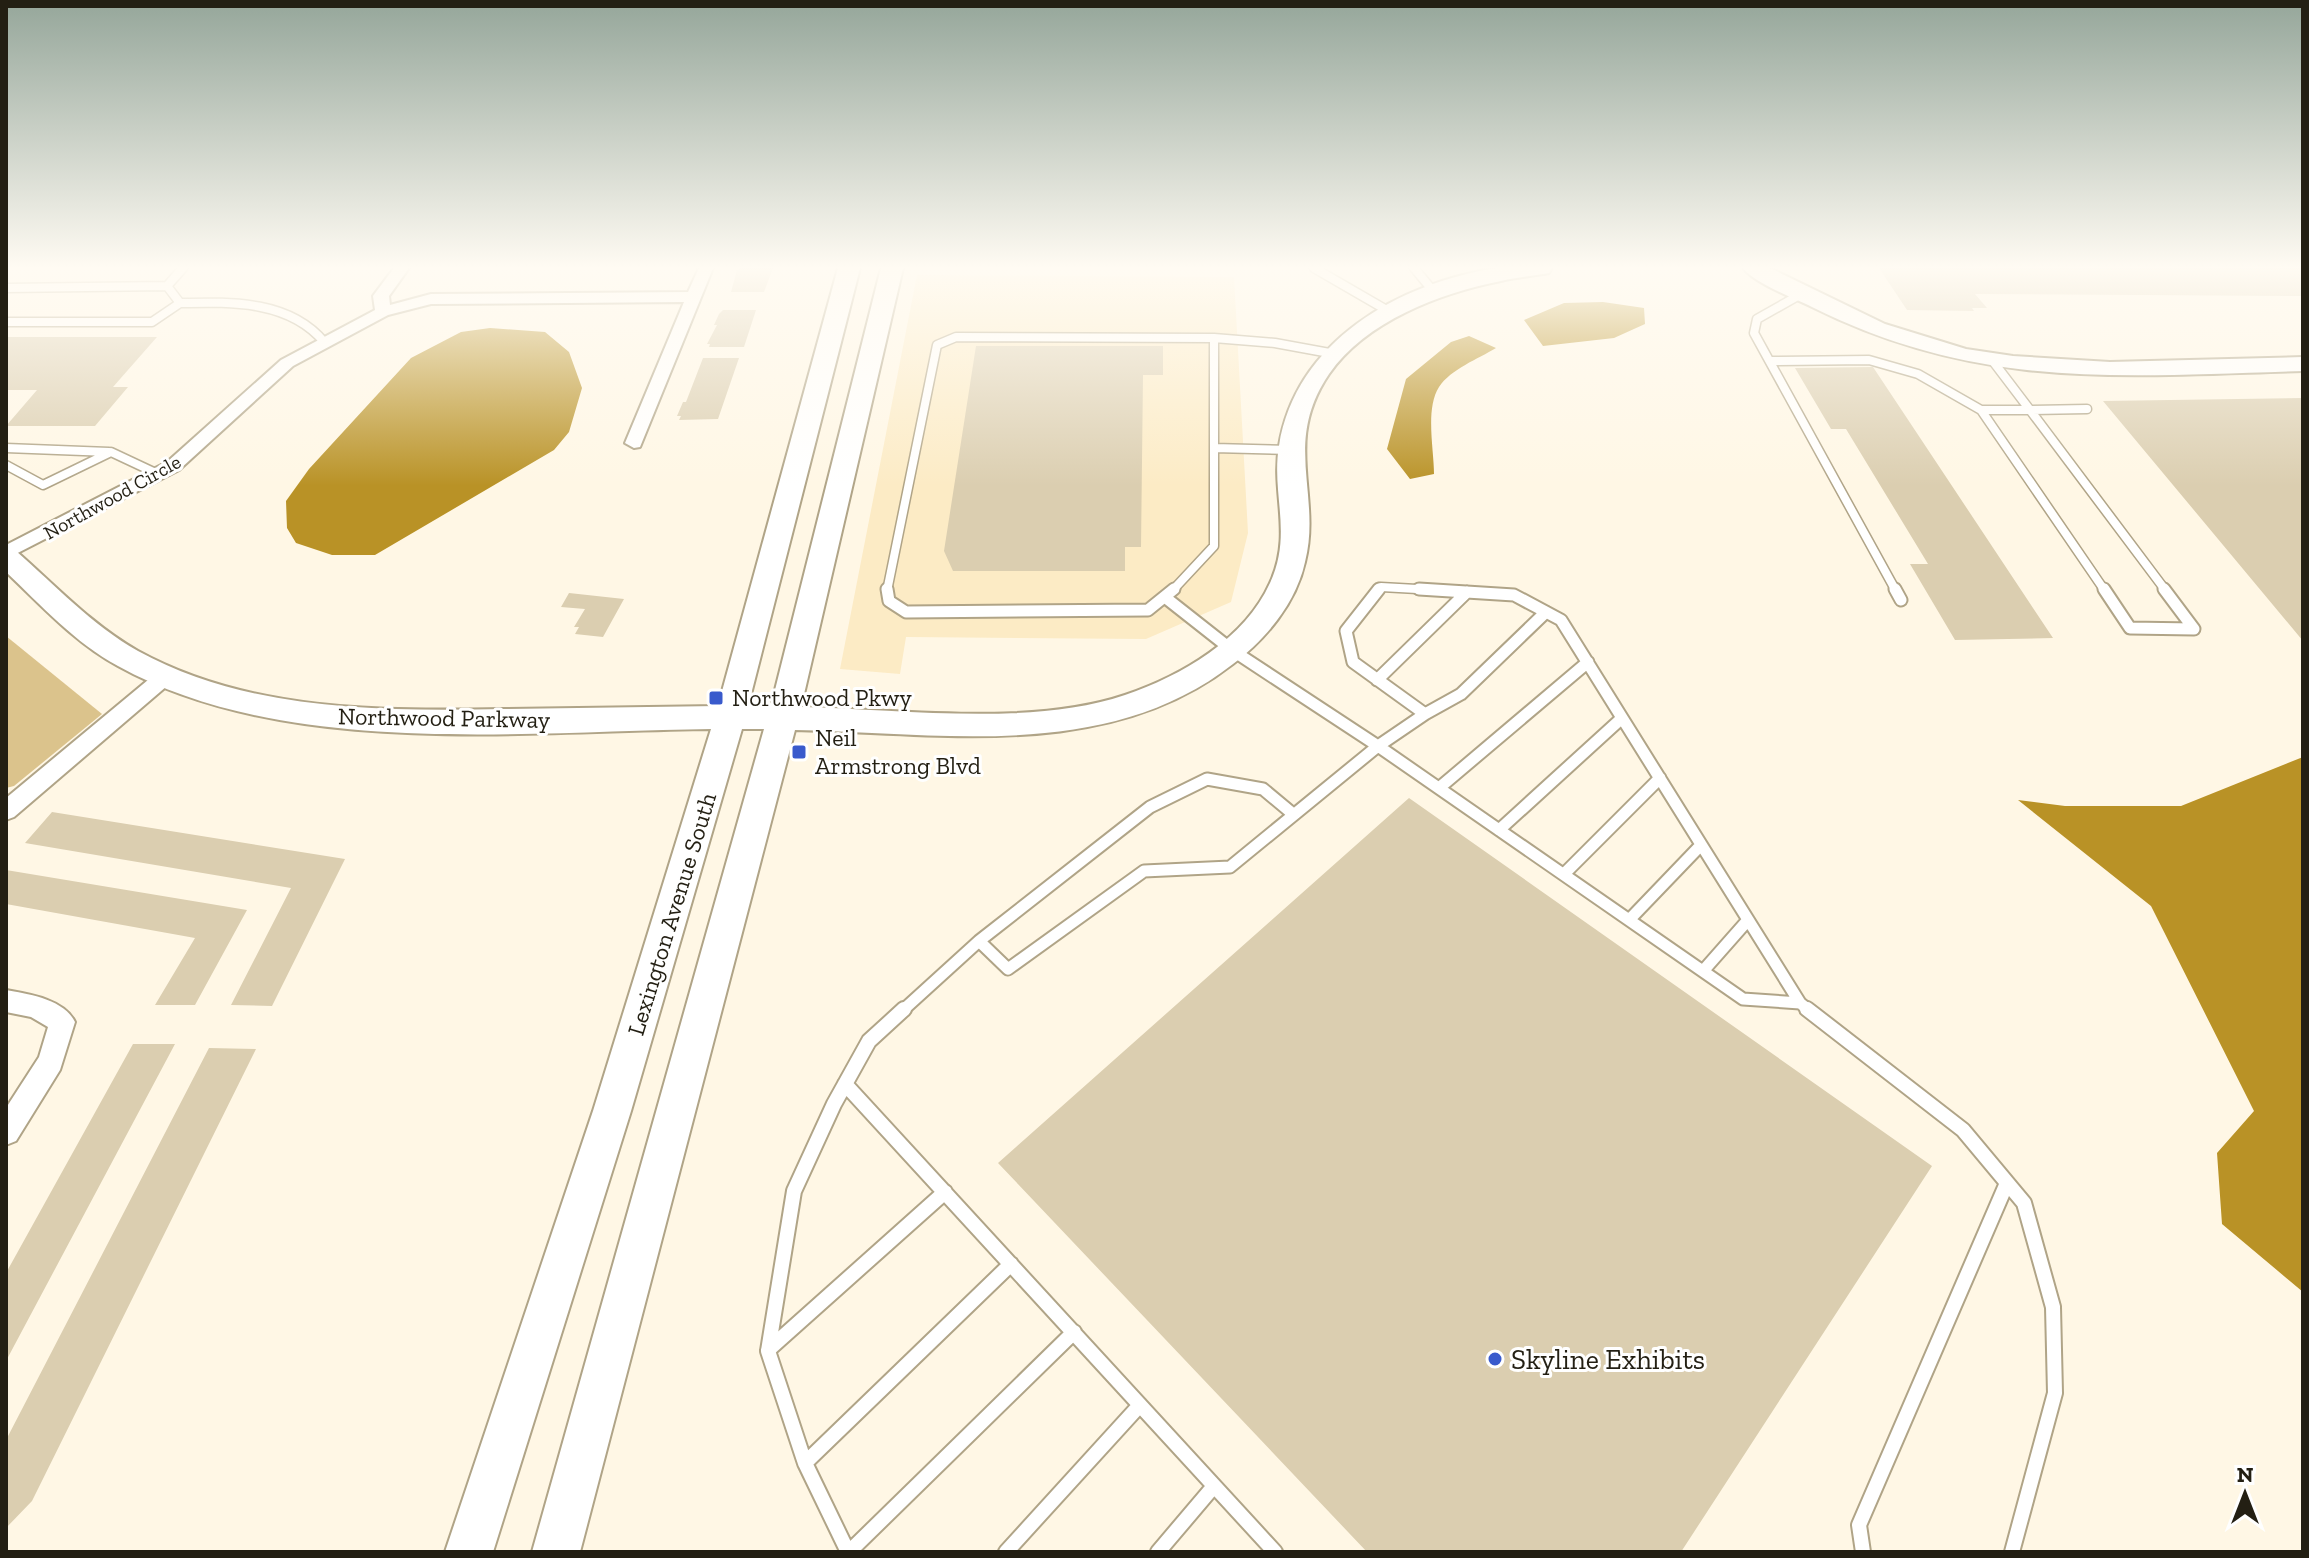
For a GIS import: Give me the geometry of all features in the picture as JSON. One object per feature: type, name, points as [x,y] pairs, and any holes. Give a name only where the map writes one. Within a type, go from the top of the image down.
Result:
[{"type":"street","name":"Northwood Circle","points":[[6,555],[160,475],[202,443],[287,363],[329,341]]},
{"type":"street","points":[[634,443],[675,341]]},
{"type":"street","name":"Lexington Avenue South","points":[[469,1552],[612,1111],[730,718],[830,341]]},
{"type":"street","points":[[556,1552],[783,718],[874,341]]},
{"type":"street","name":"Northwood Parkway","points":[[6,555],[76,620],[126,658],[211,692],[272,707],[339,718],[399,721],[783,718],[1025,726],[1058,722],[1117,710],[1197,675],[1232,650],[1270,610],[1291,564],[1296,521],[1291,450],[1293,431],[1307,393],[1335,354],[1350,341]]},
{"type":"street","points":[[1914,341],[1953,353],[1992,360],[2076,367],[2303,364]]},
{"type":"street","points":[[6,811],[167,675]]},
{"type":"street","points":[[6,1001],[36,1007],[62,1022],[51,1062],[6,1132]]},
{"type":"lane","points":[[947,341],[937,345],[887,590],[889,601],[906,612],[1148,610],[1166,598],[1214,546],[1214,341]]},
{"type":"lane","points":[[1246,341],[1296,345],[1335,354]]},
{"type":"lane","points":[[1758,341],[1901,600]]},
{"type":"lane","points":[[1770,361],[1869,360],[1918,374],[1981,410],[2130,628],[2194,629],[1992,360]]},
{"type":"lane","points":[[1981,410],[2087,409]]},
{"type":"lane","points":[[6,448],[111,452],[160,475]]},
{"type":"lane","points":[[1214,448],[1291,450]]},
{"type":"lane","points":[[6,465],[43,485],[111,452]]},
{"type":"lane","points":[[1425,714],[1353,662],[1346,631],[1381,587],[1514,595],[1561,620],[1800,1003],[1837,1035],[1963,1130],[2024,1203],[2053,1307],[2055,1393],[2012,1552]]},
{"type":"lane","points":[[1377,680],[1467,592]]},
{"type":"lane","points":[[1166,598],[1232,650],[1378,746],[1743,999],[1800,1003]]},
{"type":"lane","points":[[979,941],[1008,969],[1144,871],[1230,867],[1378,746],[1461,694],[1546,612]]},
{"type":"lane","points":[[1439,788],[1588,662]]},
{"type":"lane","points":[[1499,830],[1622,718]]},
{"type":"lane","points":[[1564,874],[1660,778]]},
{"type":"lane","points":[[1074,1332],[848,1552],[805,1463],[768,1351],[794,1191],[869,1041],[979,941],[1150,807],[1207,779],[1263,789],[1293,814]]},
{"type":"lane","points":[[1629,920],[1701,845]]},
{"type":"lane","points":[[1703,971],[1748,920]]},
{"type":"lane","points":[[845,1084],[1275,1552]]},
{"type":"lane","points":[[1863,1552],[1859,1525],[2007,1183]]},
{"type":"lane","points":[[768,1351],[945,1192]]},
{"type":"lane","points":[[805,1463],[1011,1264]]},
{"type":"lane","points":[[1006,1552],[1140,1405]]},
{"type":"lane","points":[[1158,1552],[1214,1486]]},
{"type":"shaded area","points":[[444,341],[555,341],[569,352],[582,388],[569,432],[554,450],[375,555],[332,555],[296,543],[287,528],[286,501],[309,469],[411,358]]},
{"type":"shaded area","points":[[904,341],[1237,341],[1248,533],[1231,602],[1146,639],[906,637],[900,674],[840,669]]},
{"type":"shaded area","points":[[1480,341],[1496,348],[1458,370],[1439,387],[1431,418],[1434,474],[1410,479],[1387,449],[1406,379],[1451,342]]},
{"type":"shaded area","points":[[1539,341],[1590,341],[1543,346]]},
{"type":"shaded area","points":[[6,636],[102,714],[14,786],[6,788]]},
{"type":"shaded area","points":[[2303,757],[2303,1292],[2222,1224],[2217,1153],[2254,1111],[2151,906],[2018,800],[2065,806],[2181,806]]},
{"type":"building","points":[[6,341],[154,341],[113,387],[128,387],[95,426],[6,426],[37,390],[6,390]]},
{"type":"building","points":[[709,341],[746,341],[744,347],[709,347],[710,344],[707,344]]},
{"type":"building","points":[[976,346],[1163,346],[1163,375],[1143,375],[1141,547],[1125,547],[1125,571],[953,571],[944,551]]},
{"type":"building","points":[[703,358],[739,358],[718,419],[679,420],[681,416],[677,416],[683,402],[686,402]]},
{"type":"building","points":[[1873,367],[2053,638],[1955,640],[1910,564],[1928,564],[1846,429],[1831,429],[1795,368]]},
{"type":"building","points":[[2303,398],[2303,641],[2103,401]]},
{"type":"building","points":[[569,593],[624,599],[603,637],[575,634],[579,627],[574,627],[585,609],[561,607]]},
{"type":"building","name":"Skyline Exhibits","points":[[1409,798],[1932,1166],[1681,1552],[1367,1552],[998,1163]]},
{"type":"building","points":[[52,812],[345,859],[272,1006],[231,1005],[291,888],[25,843]]},
{"type":"building","points":[[6,870],[247,910],[195,1005],[155,1005],[195,938],[6,904]]},
{"type":"building","points":[[133,1044],[175,1044],[6,1361],[6,1273]]},
{"type":"building","points":[[209,1048],[256,1049],[32,1501],[6,1528],[6,1440]]},
{"type":"place","name":"Northwood Pkwy","points":[[716,698]]},
{"type":"place","name":"Neil Armstrong Blvd","points":[[799,752]]},
{"type":"place","name":"Skyline Exhibits","points":[[1495,1359]]}]
